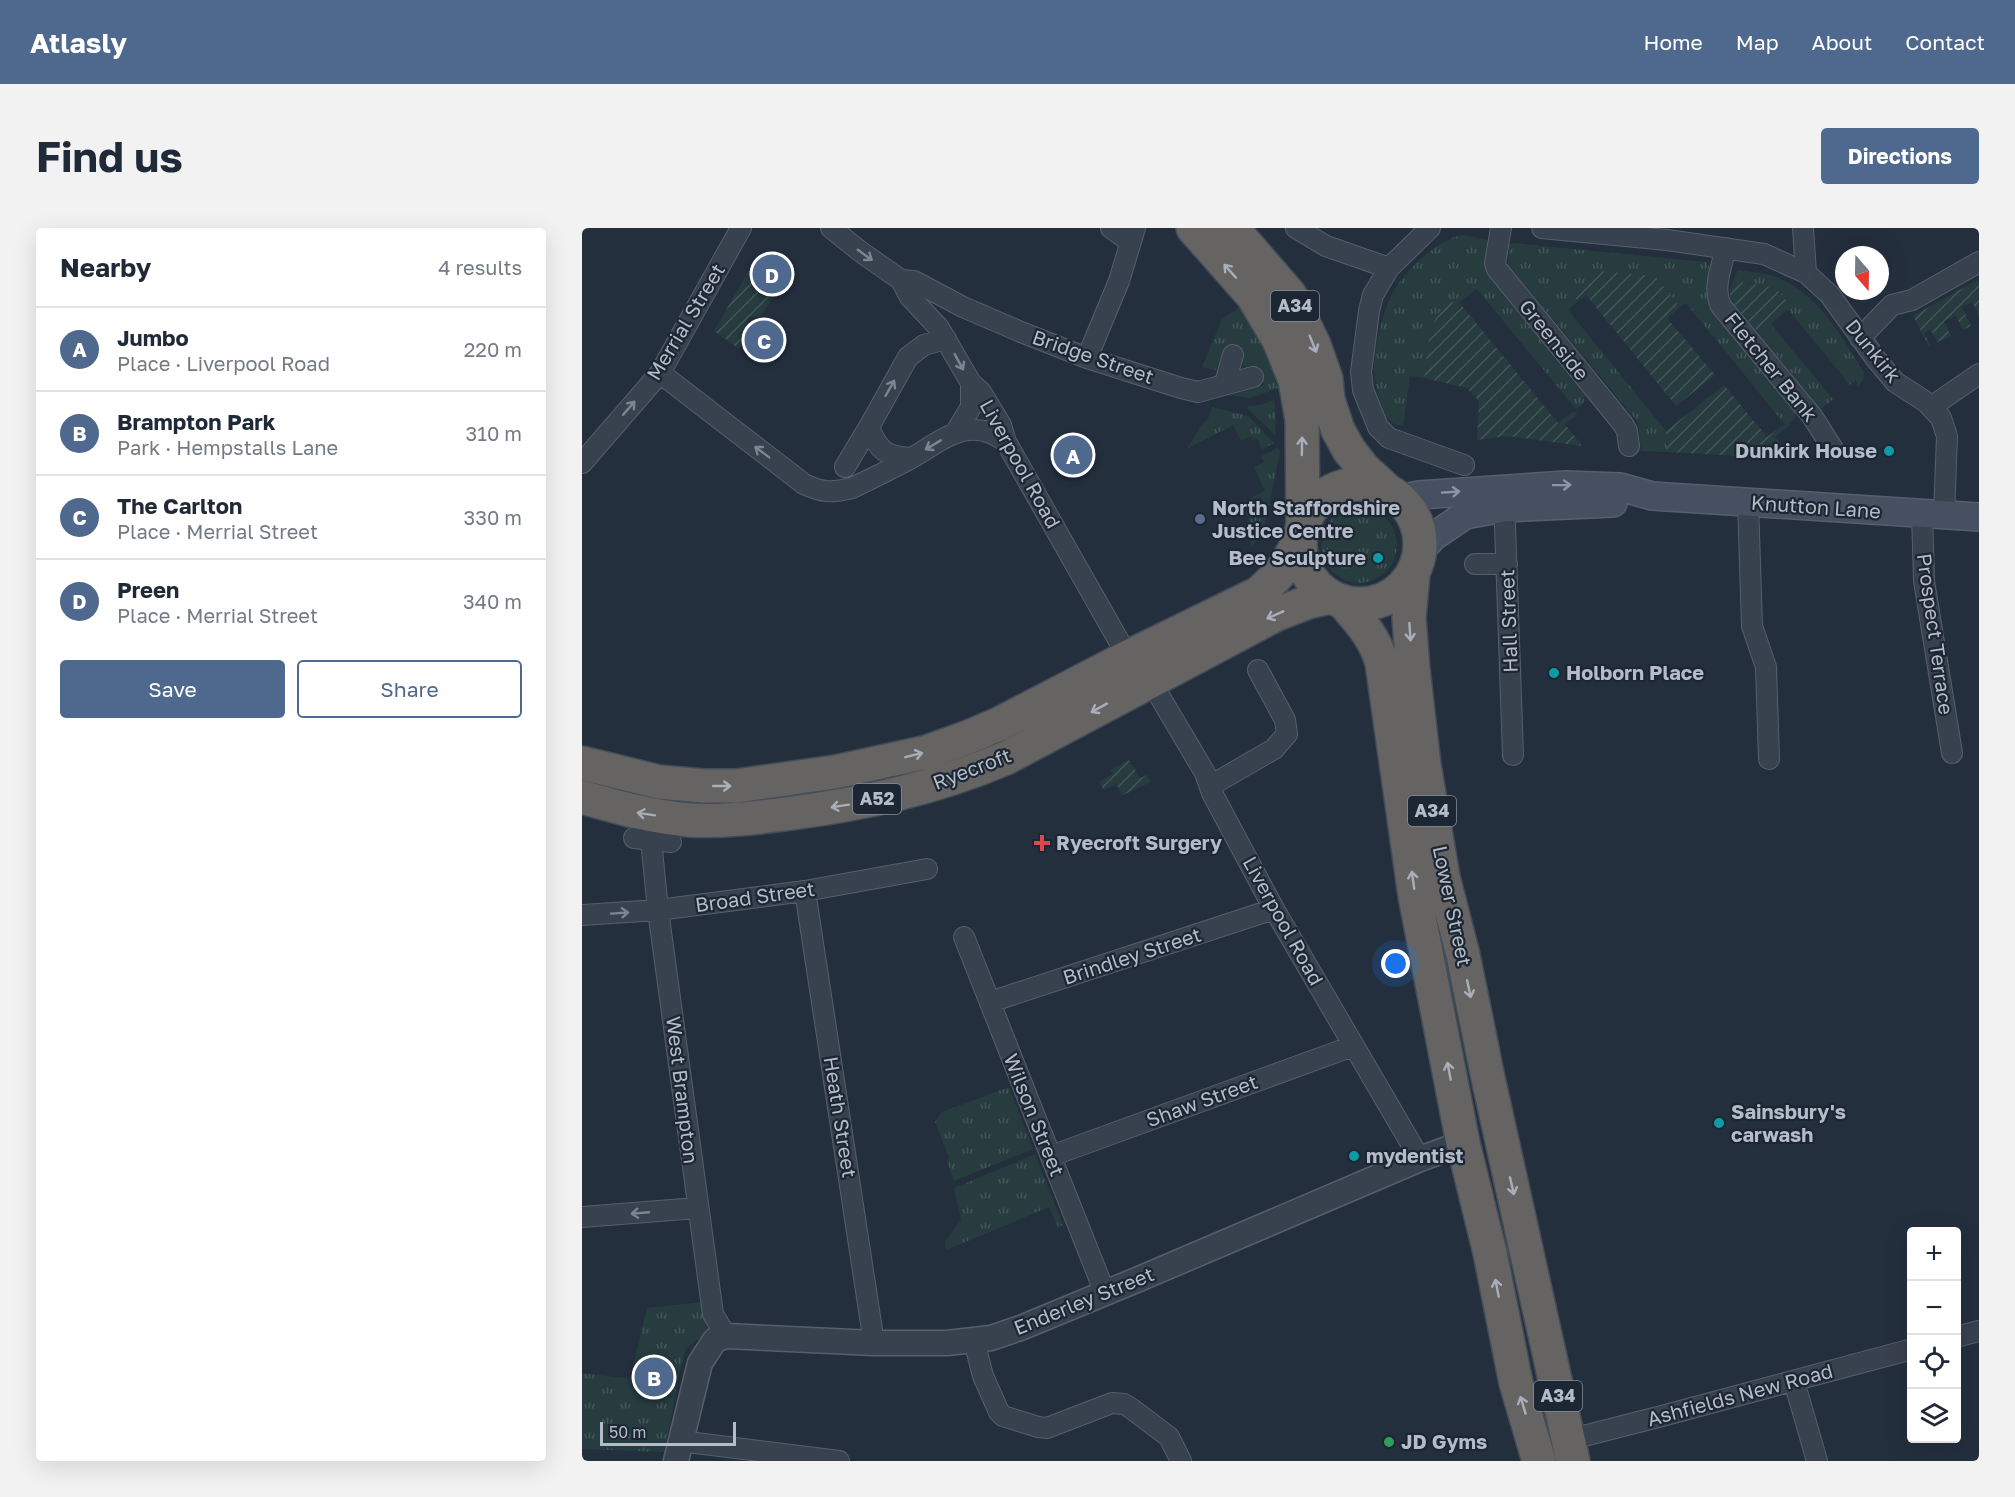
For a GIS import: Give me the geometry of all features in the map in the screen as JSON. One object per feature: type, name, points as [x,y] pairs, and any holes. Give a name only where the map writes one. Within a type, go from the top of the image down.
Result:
[{"type":"highway","name":"A34","points":[[1193,228],[1253,296],[1280,340],[1295,380],[1302,420],[1302,532]]},
{"type":"highway","name":"A34","points":[[1232,228],[1290,295],[1318,356],[1326,379],[1328,400],[1338,429],[1349,450],[1364,469],[1394,495]]},
{"type":"highway","name":"Ryecroft","points":[[1199,623],[1212,604],[1249,581],[1279,545],[1302,481]]},
{"type":"highway","points":[[1355,485],[1367,485],[1394,495],[1407,507],[1418,528],[1416,562],[1398,591],[1377,602],[1353,604],[1336,599],[1321,590],[1307,572],[1300,549],[1302,532],[1315,506],[1333,491],[1355,485]]},
{"type":"highway","name":"Ryecroft","points":[[582,763],[659,782],[736,786],[835,772],[918,754],[966,738],[1042,703],[1259,592],[1286,565],[1302,532]]},
{"type":"highway","name":"Lower Street","points":[[1416,562],[1409,618],[1413,669],[1424,765],[1443,877],[1462,955],[1480,1130]]},
{"type":"highway","name":"Ryecroft","points":[[582,797],[631,811],[698,820],[744,819],[861,802],[910,792],[966,775],[1035,743],[1275,615],[1308,602],[1336,599]]},
{"type":"highway","name":"Lower Street","points":[[1336,599],[1368,630],[1382,663],[1415,896],[1480,1130]]},
{"type":"highway","name":"A34","points":[[1480,1130],[1479,1147],[1494,1224],[1490,1253],[1516,1383],[1539,1461]]},
{"type":"highway","name":"A34","points":[[1480,1130],[1544,1331],[1570,1450]]},
{"type":"highway","points":[[1507,1340],[1544,1331]]},
{"type":"main road","name":"Knutton Lane","points":[[1416,562],[1434,536],[1465,515],[1504,498],[1544,486],[1600,485],[1620,487],[1652,496],[1979,517]]},
{"type":"main road","name":"Knutton Lane","points":[[1394,495],[1504,498]]},
{"type":"street","points":[[831,228],[901,280]]},
{"type":"street","points":[[1087,357],[1119,281],[1132,235],[1111,228]]},
{"type":"street","points":[[1296,228],[1326,246],[1389,268]]},
{"type":"street","points":[[1430,228],[1389,268],[1373,295],[1363,354],[1362,381],[1369,408],[1378,427],[1389,438],[1464,465]]},
{"type":"street","name":"Greenside","points":[[1501,228],[1495,263],[1497,269],[1623,424],[1627,431],[1629,446]]},
{"type":"street","name":"Dunkirk","points":[[1542,228],[1764,254],[1806,273],[1830,295],[1895,382],[1934,409],[1944,423],[1947,436],[1933,515]]},
{"type":"street","points":[[1803,228],[1806,273]]},
{"type":"street","name":"Merrial Street","points":[[582,463],[660,373],[741,229]]},
{"type":"street","name":"Fletcher Bank","points":[[1726,248],[1716,290],[1721,306],[1812,416],[1833,449]]},
{"type":"street","points":[[1860,338],[1892,305],[1912,300],[1979,262]]},
{"type":"street","name":"Bridge Street","points":[[901,280],[914,280],[963,307],[1087,357],[1198,392],[1253,377]]},
{"type":"street","name":"Liverpool Road","points":[[901,280],[910,297],[943,334],[971,383],[981,392],[1001,424],[1006,442],[1128,657]]},
{"type":"street","points":[[845,467],[908,357],[943,334],[940,315],[947,307],[963,307]]},
{"type":"street","points":[[1225,383],[1233,355]]},
{"type":"street","points":[[660,373],[804,484],[818,491],[837,492],[852,488],[910,459],[956,432],[982,430],[1006,442]]},
{"type":"street","points":[[1934,409],[1941,400],[1979,374]]},
{"type":"street","points":[[956,432],[971,406],[971,383]]},
{"type":"street","points":[[869,427],[878,446],[884,452],[910,459]]},
{"type":"street","name":"Hall Street","points":[[1504,498],[1513,755]]},
{"type":"street","points":[[1748,502],[1752,626],[1766,667],[1769,759]]},
{"type":"street","name":"Prospect Terrace","points":[[1933,515],[1924,581],[1952,753]]},
{"type":"street","points":[[1475,564],[1507,564]]},
{"type":"street","points":[[1210,786],[1274,749],[1287,734],[1285,720],[1258,670]]},
{"type":"street","name":"Liverpool Road","points":[[1150,680],[1205,773],[1274,909],[1420,1159]]},
{"type":"street","name":"West Brampton","points":[[652,840],[658,910],[697,1208],[713,1314],[726,1336]]},
{"type":"street","name":"Broad Street","points":[[582,915],[658,910],[805,891],[927,869]]},
{"type":"street","name":"Heath Street","points":[[805,891],[874,1343]]},
{"type":"street","name":"Brindley Street","points":[[990,1002],[1274,909]]},
{"type":"street","name":"Wilson Street","points":[[964,937],[1105,1293]]},
{"type":"street","name":"Shaw Street","points":[[1051,1156],[1353,1046]]},
{"type":"street","name":"Enderley Street","points":[[726,1336],[874,1343],[947,1343],[991,1338],[1105,1293],[1420,1159],[1480,1130]]},
{"type":"street","points":[[582,1217],[697,1208]]},
{"type":"street","points":[[1961,1335],[1979,1330]]},
{"type":"street","points":[[726,1336],[715,1340],[700,1363],[678,1451],[839,1461]]},
{"type":"street","points":[[974,1341],[983,1376],[1003,1416],[1047,1428],[1112,1403],[1124,1404],[1168,1437],[1181,1461]]},
{"type":"street","name":"Ashfields New Road","points":[[1570,1450],[1794,1381],[1907,1350]]},
{"type":"street","points":[[1794,1381],[1817,1461]]},
{"type":"green space","points":[[1463,235],[1488,240],[1488,263],[1496,285],[1585,396],[1583,404],[1576,409],[1477,289],[1459,302],[1449,302],[1434,320],[1424,378],[1410,376],[1403,426],[1389,420],[1376,387],[1374,370],[1378,338],[1391,296],[1403,277],[1421,258],[1442,243]]},
{"type":"green space","points":[[1512,243],[1706,262],[1709,266],[1707,297],[1711,306],[1795,411],[1795,418],[1787,427],[1686,303],[1680,307],[1655,276],[1572,294],[1578,301],[1568,310],[1666,431],[1667,452],[1641,451],[1638,422],[1508,265],[1509,245]]},
{"type":"green space","points":[[749,270],[780,288],[760,317],[749,317],[745,324],[747,331],[751,334],[739,349],[714,331]]},
{"type":"green space","points":[[1738,270],[1766,274],[1786,282],[1813,302],[1825,314],[1863,371],[1864,378],[1858,387],[1856,380],[1850,385],[1788,309],[1771,324],[1833,399],[1821,409],[1757,331],[1788,304],[1776,288],[1740,282],[1730,288]]},
{"type":"green space","points":[[1600,271],[1655,276],[1680,307],[1667,318],[1715,375],[1676,406],[1586,295],[1578,301],[1572,294]]},
{"type":"green space","points":[[1979,279],[1979,316],[1972,302],[1962,307],[1971,326],[1963,330],[1956,316],[1944,321],[1951,336],[1938,342],[1930,329],[1924,333],[1931,346],[1929,347],[1913,316]]},
{"type":"green space","points":[[1740,282],[1776,288],[1789,304],[1757,331],[1730,299],[1730,288]]},
{"type":"green space","points":[[1449,302],[1459,302],[1558,423],[1574,411],[1577,414],[1565,424],[1582,446],[1507,436],[1477,440],[1479,401],[1467,388],[1424,378],[1432,326],[1436,317]]},
{"type":"green space","points":[[1241,306],[1260,340],[1278,388],[1250,398],[1229,395],[1230,391],[1264,385],[1260,367],[1247,369],[1241,363],[1240,355],[1224,350],[1216,370],[1202,367],[1222,319]]},
{"type":"green space","points":[[1724,385],[1767,437],[1785,424],[1787,427],[1775,437],[1794,459],[1667,452],[1666,431]]},
{"type":"green space","points":[[1274,400],[1276,414],[1275,435],[1247,408]]},
{"type":"green space","points":[[1212,407],[1248,416],[1274,443],[1262,449],[1257,438],[1253,440],[1251,436],[1241,441],[1233,425],[1187,449],[1200,427],[1208,419]]},
{"type":"green space","points":[[1278,448],[1280,452],[1264,530],[1252,546],[1242,526],[1250,521],[1241,503],[1265,491],[1254,467],[1264,462],[1261,456]]},
{"type":"green space","points":[[1352,507],[1366,507],[1380,513],[1391,524],[1395,530],[1397,545],[1395,560],[1386,572],[1374,581],[1352,583],[1338,577],[1327,566],[1321,552],[1321,538],[1327,524],[1338,513]]},
{"type":"green space","points":[[1129,760],[1140,778],[1147,775],[1151,782],[1121,796],[1116,784],[1104,790],[1099,782],[1112,774],[1110,770]]},
{"type":"green space","points":[[1009,1087],[1033,1149],[954,1181],[947,1161],[949,1157],[935,1122],[942,1112]]},
{"type":"green space","points":[[1035,1154],[1063,1225],[1058,1227],[1049,1207],[946,1250],[945,1241],[961,1220],[954,1188]]},
{"type":"green space","points":[[704,1302],[707,1333],[686,1348],[665,1452],[582,1449],[582,1373],[630,1379],[647,1308]]},
{"type":"place","name":"Preen","points":[[772,274]]},
{"type":"place","name":"The Carlton","points":[[764,340]]},
{"type":"place","name":"Dunkirk House","points":[[1889,451]]},
{"type":"place","name":"Jumbo","points":[[1073,455]]},
{"type":"place","name":"North Staffordshire Justice Centre","points":[[1200,519]]},
{"type":"place","name":"Bee Sculpture","points":[[1378,558]]},
{"type":"place","name":"Holborn Place","points":[[1554,673]]},
{"type":"place","name":"Ryecroft Surgery","points":[[1042,843]]},
{"type":"place","name":"Sainsbury's carwash","points":[[1719,1123]]},
{"type":"place","name":"mydentist","points":[[1354,1156]]},
{"type":"place","name":"Brampton Park","points":[[654,1377]]},
{"type":"place","name":"JD Gyms","points":[[1389,1442]]}]
